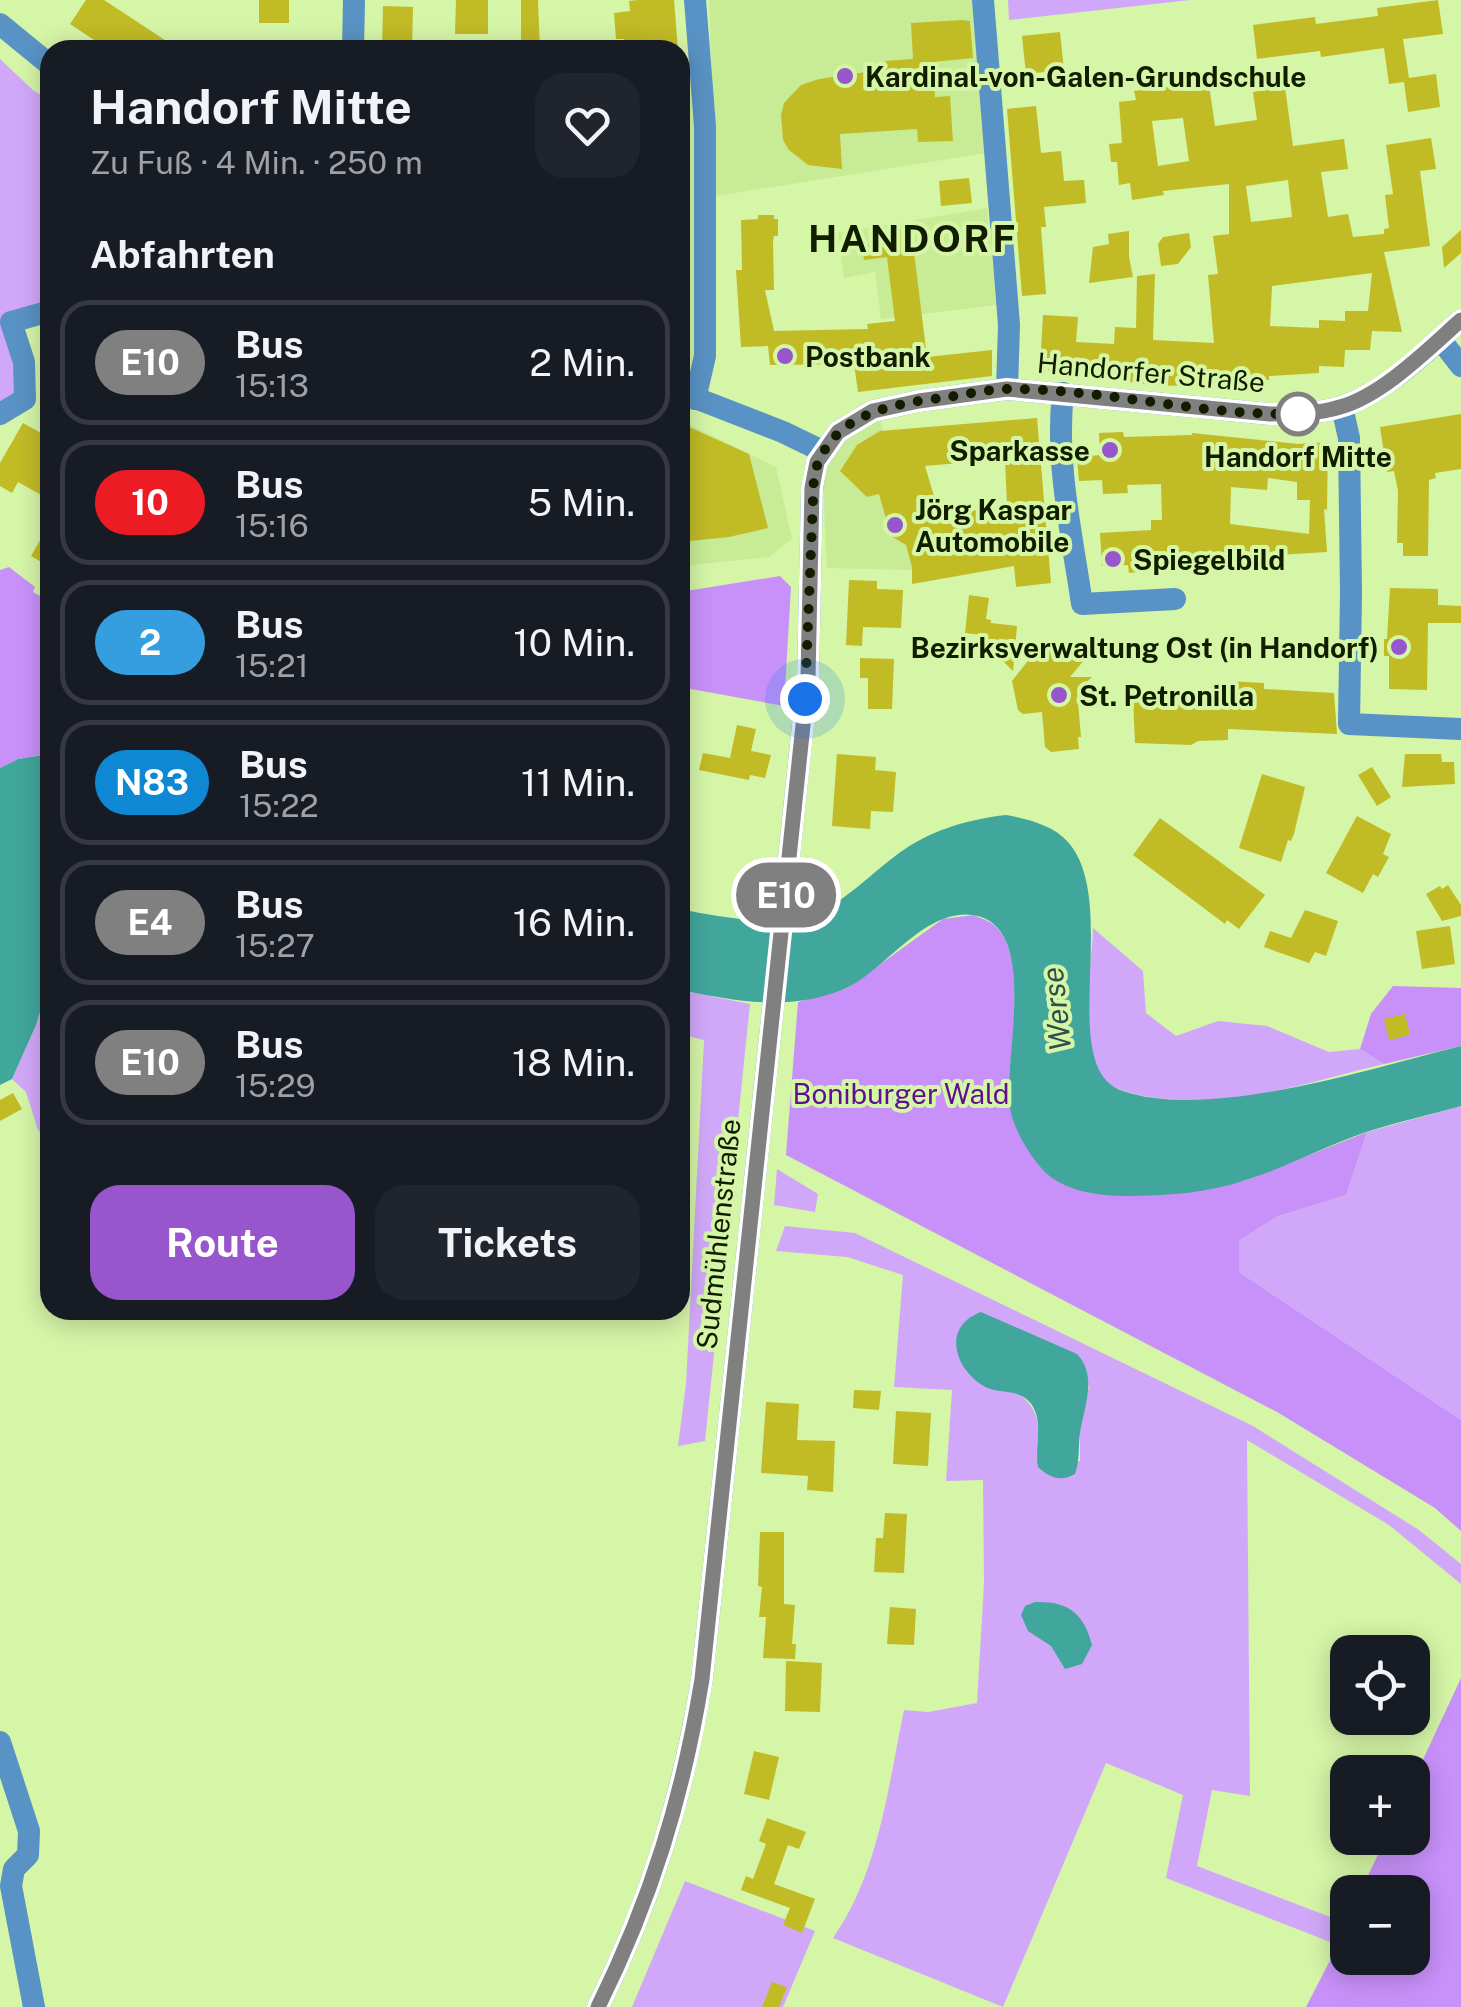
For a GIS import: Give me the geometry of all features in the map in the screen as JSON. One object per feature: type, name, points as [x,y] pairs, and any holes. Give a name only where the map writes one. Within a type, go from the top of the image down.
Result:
[{"type":"street","points":[[352,40],[354,0]]},
{"type":"street","points":[[690,390],[705,356],[706,126],[695,0]]},
{"type":"street","points":[[982,0],[1009,325],[1007,389]]},
{"type":"street","points":[[0,24],[40,56]]},
{"type":"street","points":[[0,414],[25,399],[24,362],[6,314],[40,311]]},
{"type":"street","name":"Handorfer Straße","points":[[822,451],[838,432],[873,411],[1007,389],[1254,413],[1298,414],[1342,407],[1406,368],[1461,320]]},
{"type":"street","points":[[1440,339],[1461,366]]},
{"type":"street","points":[[1063,393],[1060,416],[1068,508],[1082,604],[1175,599]]},
{"type":"street","points":[[690,396],[822,451]]},
{"type":"street","points":[[1342,407],[1349,438],[1349,724],[1461,729]]},
{"type":"street","name":"Sudmühlenstraße","points":[[598,2007],[662,1859],[693,1734],[808,678],[812,488],[822,451]]},
{"type":"street","points":[[0,1742],[29,1831],[28,1854],[14,1869],[10,1886],[34,2007]]},
{"type":"shaded area","name":"Kardinal-von-Galen-Grundschule","points":[[709,0],[972,0],[986,153],[716,196]]},
{"type":"shaded area","points":[[1008,0],[1190,0],[1009,20]]},
{"type":"shaded area","points":[[0,59],[40,94],[40,309],[11,322],[25,399],[0,415]]},
{"type":"shaded area","points":[[987,208],[996,305],[881,319],[875,272],[844,278],[838,233]]},
{"type":"shaded area","points":[[880,418],[913,570],[827,568],[823,487],[829,461],[854,427]]},
{"type":"shaded area","points":[[690,425],[776,467],[792,539],[769,557],[690,565]]},
{"type":"shaded area","points":[[1093,928],[1143,971],[1146,1013],[1176,1036],[1218,1021],[1267,1026],[1329,1052],[1360,1049],[1384,1064],[1229,1099],[1148,1097],[1114,1086],[1103,1078],[1090,1047],[1088,1006]]},
{"type":"shaded area","points":[[690,992],[750,1004],[705,1441],[678,1446],[686,1384],[704,1040],[690,1036]]},
{"type":"shaded area","points":[[40,1012],[39,1133],[26,1092],[12,1079]]},
{"type":"shaded area","points":[[1461,1106],[1461,1420],[1239,1272],[1239,1241],[1276,1217],[1346,1195],[1367,1132]]},
{"type":"shaded area","points":[[777,1169],[818,1194],[815,1212],[774,1205]]},
{"type":"shaded area","points":[[785,1226],[855,1233],[1253,1426],[1419,1530],[1461,1564],[1461,1584],[1389,1525],[1247,1440],[1250,1796],[1212,1790],[1197,1866],[1330,1917],[1330,1942],[1166,1878],[1183,1795],[1106,1763],[1003,2007],[833,1938],[849,1912],[871,1857],[904,1710],[928,1712],[977,1703],[984,1583],[983,1480],[946,1481],[952,1390],[894,1387],[903,1275],[847,1257],[776,1251]],"holes":[[[956,1341],[1089,1386],[1080,1431],[1080,1461],[1037,1460],[1038,1425],[1033,1410],[1007,1386],[963,1364]]]},
{"type":"shaded area","points":[[685,1881],[815,1931],[783,2007],[632,2007]]},
{"type":"green space","points":[[9,567],[35,587],[33,592],[40,596],[40,756],[18,759],[0,768],[0,570]]},
{"type":"green space","points":[[780,576],[791,587],[784,706],[690,689],[690,590]]},
{"type":"green space","name":"Boniburger Wald","points":[[974,915],[995,926],[1011,957],[1015,1000],[1009,1083],[1244,1181],[1367,1132],[1346,1195],[1276,1217],[1239,1241],[1239,1272],[1461,1420],[1461,1531],[1435,1508],[1277,1412],[786,1155],[798,1002],[847,988],[943,919]]},
{"type":"green space","points":[[1393,986],[1461,988],[1461,1046],[1384,1064],[1360,1049],[1371,1014]]},
{"type":"green space","points":[[1461,1678],[1461,2007],[1306,2007],[1330,1960],[1330,1975],[1430,1975],[1430,1875],[1368,1875],[1378,1855],[1430,1855],[1430,1755],[1425,1755]]},
{"type":"water","points":[[40,756],[40,1012],[12,1079],[0,1085],[0,768],[18,759]]},
{"type":"water","name":"Werse","points":[[1006,815],[1048,827],[1068,842],[1083,869],[1090,904],[1093,1051],[1103,1076],[1123,1091],[1159,1099],[1245,1096],[1338,1078],[1461,1046],[1461,1106],[1366,1132],[1261,1175],[1217,1188],[1157,1195],[1095,1194],[1074,1189],[1047,1174],[1029,1153],[1015,1125],[1009,1087],[1013,969],[1007,943],[994,924],[973,915],[955,915],[938,921],[859,981],[823,996],[762,1002],[690,992],[690,911],[759,921],[803,919],[829,907],[905,849],[966,822]]},
{"type":"water","points":[[981,1312],[1077,1354],[1083,1363],[1088,1392],[1075,1474],[1056,1478],[1038,1467],[1037,1420],[1032,1405],[1021,1395],[982,1385],[964,1368],[956,1347],[957,1336],[969,1318]]},
{"type":"water","points":[[1035,1602],[1057,1604],[1079,1617],[1092,1645],[1082,1664],[1065,1669],[1051,1646],[1028,1631],[1021,1615],[1025,1606]]},
{"type":"building","points":[[86,0],[104,0],[165,40],[94,40],[70,24]]},
{"type":"building","points":[[259,0],[289,0],[289,23],[259,23]]},
{"type":"building","points":[[456,0],[488,0],[488,34],[455,34]]},
{"type":"building","points":[[521,0],[538,0],[540,40],[521,40]]},
{"type":"building","points":[[674,0],[677,40],[616,39],[614,13],[630,11],[629,1]]},
{"type":"building","points":[[1438,0],[1443,34],[1403,39],[1409,78],[1436,74],[1440,107],[1408,112],[1404,82],[1389,84],[1384,48],[1321,57],[1320,51],[1257,59],[1253,25],[1315,17],[1316,24],[1378,16],[1377,8]]},
{"type":"building","points":[[383,6],[413,7],[412,40],[382,40]]},
{"type":"building","points":[[970,21],[973,58],[933,62],[935,97],[950,96],[953,141],[918,142],[917,129],[840,134],[842,169],[808,165],[789,150],[783,140],[781,115],[784,103],[801,85],[886,69],[885,61],[913,59],[911,23]]},
{"type":"building","points":[[1060,32],[1064,70],[1026,74],[1022,36]]},
{"type":"building","points":[[1202,72],[1204,85],[1209,85],[1215,126],[1257,120],[1253,92],[1285,87],[1293,146],[1344,139],[1348,169],[1321,172],[1328,217],[1348,214],[1353,237],[1384,234],[1384,229],[1389,228],[1385,195],[1393,194],[1386,145],[1431,138],[1436,169],[1420,171],[1430,246],[1384,252],[1402,332],[1372,331],[1370,350],[1345,350],[1344,367],[1319,366],[1319,373],[1244,379],[1244,383],[1218,383],[1218,387],[1152,385],[1048,371],[1048,367],[1040,366],[1043,315],[1078,317],[1076,342],[1114,344],[1115,327],[1136,328],[1137,276],[1155,274],[1153,340],[1214,343],[1208,275],[1218,274],[1213,236],[1229,234],[1229,184],[1163,191],[1164,195],[1132,200],[1130,183],[1119,185],[1117,162],[1111,162],[1109,144],[1122,143],[1119,102],[1136,100],[1134,91],[1178,85],[1177,76]],"holes":[[[1183,118],[1189,161],[1158,166],[1152,121]],[[1288,180],[1292,217],[1251,222],[1246,186]],[[1372,273],[1368,311],[1345,311],[1345,321],[1319,320],[1319,328],[1270,326],[1272,286]]]},
{"type":"building","points":[[1036,106],[1041,153],[1061,151],[1064,181],[1084,180],[1086,203],[1044,207],[1046,227],[1041,227],[1046,294],[1022,296],[1007,109]]},
{"type":"building","points":[[969,178],[972,203],[941,206],[939,181]]},
{"type":"building","points":[[758,215],[774,215],[778,219],[778,236],[773,241],[774,290],[765,290],[774,331],[868,329],[867,324],[895,321],[887,257],[864,260],[862,245],[886,242],[884,231],[911,228],[927,357],[992,350],[992,376],[858,392],[854,364],[770,365],[768,346],[741,347],[736,270],[742,270],[741,220],[758,219]]},
{"type":"building","points":[[1461,230],[1461,253],[1444,268],[1442,247]]},
{"type":"building","points":[[1129,231],[1133,277],[1089,283],[1093,247],[1109,244],[1108,234]]},
{"type":"building","points":[[1189,233],[1191,247],[1178,264],[1161,266],[1158,244],[1163,237]]},
{"type":"building","points":[[1461,414],[1461,469],[1435,473],[1436,478],[1429,480],[1428,556],[1403,556],[1403,543],[1397,543],[1398,491],[1394,471],[1387,472],[1380,427]]},
{"type":"building","points":[[1037,418],[1051,583],[1016,587],[1014,566],[912,584],[906,545],[891,536],[879,494],[867,497],[840,471],[857,445],[880,431]],"holes":[[[1005,459],[1007,505],[940,516],[925,466]]]},
{"type":"building","points":[[23,423],[40,432],[40,494],[18,482],[12,493],[0,486],[0,463]]},
{"type":"building","points":[[690,427],[749,454],[768,528],[690,541]]},
{"type":"building","points":[[1123,432],[1124,437],[1192,433],[1298,444],[1328,442],[1327,510],[1324,509],[1327,552],[1278,555],[1277,562],[1223,565],[1223,558],[1146,563],[1147,571],[1129,573],[1128,565],[1102,566],[1100,533],[1151,530],[1151,520],[1162,520],[1161,484],[1127,485],[1128,493],[1103,494],[1102,480],[1079,481],[1077,457],[1100,455],[1099,433]],"holes":[[[1268,478],[1297,482],[1297,500],[1310,500],[1309,534],[1230,524],[1231,487],[1267,490]]]},
{"type":"building","points":[[40,540],[40,561],[31,556]]},
{"type":"building","points":[[849,580],[877,581],[877,589],[903,590],[901,628],[863,627],[862,646],[846,645]]},
{"type":"building","points":[[1390,588],[1438,589],[1438,605],[1461,606],[1461,623],[1428,623],[1427,690],[1389,689],[1389,656],[1384,656],[1384,639]]},
{"type":"building","points":[[969,595],[989,598],[986,619],[991,623],[1017,626],[1013,671],[998,656],[980,654],[982,635],[965,633]]},
{"type":"building","name":"St. Petronilla","points":[[1066,640],[1085,659],[1070,677],[1092,677],[1077,691],[1079,749],[1051,752],[1045,747],[1042,712],[1023,714],[1018,710],[1012,681],[1042,643]]},
{"type":"building","points":[[860,658],[894,659],[892,709],[868,709],[868,678],[860,678]]},
{"type":"building","points":[[1226,681],[1264,683],[1264,689],[1334,693],[1337,734],[1228,729],[1228,740],[1198,741],[1191,745],[1135,743],[1133,698],[1227,695]]},
{"type":"building","points":[[737,725],[756,729],[751,751],[771,755],[765,778],[750,775],[749,780],[699,770],[703,753],[730,758]]},
{"type":"building","points":[[837,754],[876,757],[875,770],[896,772],[893,812],[871,811],[870,829],[832,826]]},
{"type":"building","points":[[1405,754],[1441,754],[1442,762],[1454,762],[1455,784],[1402,787]]},
{"type":"building","points":[[1372,767],[1391,797],[1377,806],[1358,775]]},
{"type":"building","points":[[1262,774],[1305,787],[1294,834],[1281,862],[1239,848]]},
{"type":"building","points":[[1357,816],[1391,834],[1383,854],[1389,857],[1378,877],[1373,874],[1363,893],[1326,873]]},
{"type":"building","points":[[1160,818],[1265,895],[1239,929],[1227,920],[1225,924],[1133,855]]},
{"type":"building","points":[[1448,885],[1461,905],[1461,916],[1442,921],[1426,894]]},
{"type":"building","points":[[1305,910],[1338,921],[1326,956],[1315,952],[1309,963],[1264,947],[1270,931],[1291,938]]},
{"type":"building","points":[[1450,926],[1455,964],[1422,969],[1416,931]]},
{"type":"building","points":[[1405,1014],[1410,1035],[1389,1040],[1384,1019]]},
{"type":"building","points":[[13,1093],[22,1109],[0,1121],[0,1100]]},
{"type":"building","points":[[854,1390],[881,1391],[879,1410],[853,1408]]},
{"type":"building","points":[[766,1402],[799,1404],[797,1440],[835,1441],[833,1492],[807,1490],[808,1476],[761,1473]]},
{"type":"building","points":[[896,1411],[931,1413],[928,1466],[893,1464]]},
{"type":"building","points":[[885,1513],[907,1514],[904,1573],[874,1572],[876,1538],[883,1538]]},
{"type":"building","points":[[760,1532],[784,1532],[784,1604],[795,1605],[795,1659],[763,1658],[766,1617],[759,1617]]},
{"type":"building","points":[[890,1607],[916,1609],[914,1645],[887,1644]]},
{"type":"building","points":[[786,1661],[822,1663],[820,1712],[785,1711]]},
{"type":"building","points":[[754,1751],[779,1757],[769,1800],[744,1794]]},
{"type":"building","points":[[767,1818],[806,1832],[799,1849],[788,1845],[774,1884],[815,1899],[802,1933],[783,1925],[790,1908],[741,1890],[746,1876],[753,1879],[766,1844],[759,1841]]},
{"type":"building","points":[[772,1982],[787,1987],[779,2007],[762,2007]]},
{"type":"bus line","name":"E10","points":[[598,2007],[662,1859],[684,1780],[702,1679],[808,678],[812,488],[822,451],[838,432],[873,411],[1007,389],[1270,414],[1342,407],[1406,368],[1461,320]]},
{"type":"place","name":"Kardinal-von-Galen-Grundschule","points":[[845,76]]},
{"type":"place","name":"Postbank","points":[[785,356]]},
{"type":"place","name":"Handorf Mitte","points":[[1298,414]]},
{"type":"place","name":"Sparkasse","points":[[1110,450]]},
{"type":"place","name":"Jörg Kaspar Automobile","points":[[895,525]]},
{"type":"place","name":"Spiegelbild","points":[[1113,559]]},
{"type":"place","name":"Bezirksverwaltung Ost (in Handorf)","points":[[1399,647]]},
{"type":"place","name":"St. Petronilla","points":[[1059,695]]},
{"type":"district","name":"HANDORF","points":[[913,238]]},
{"type":"route","points":[[805,699],[814,475],[822,451],[853,421],[895,405],[1007,389],[1238,412],[1298,414]]}]
